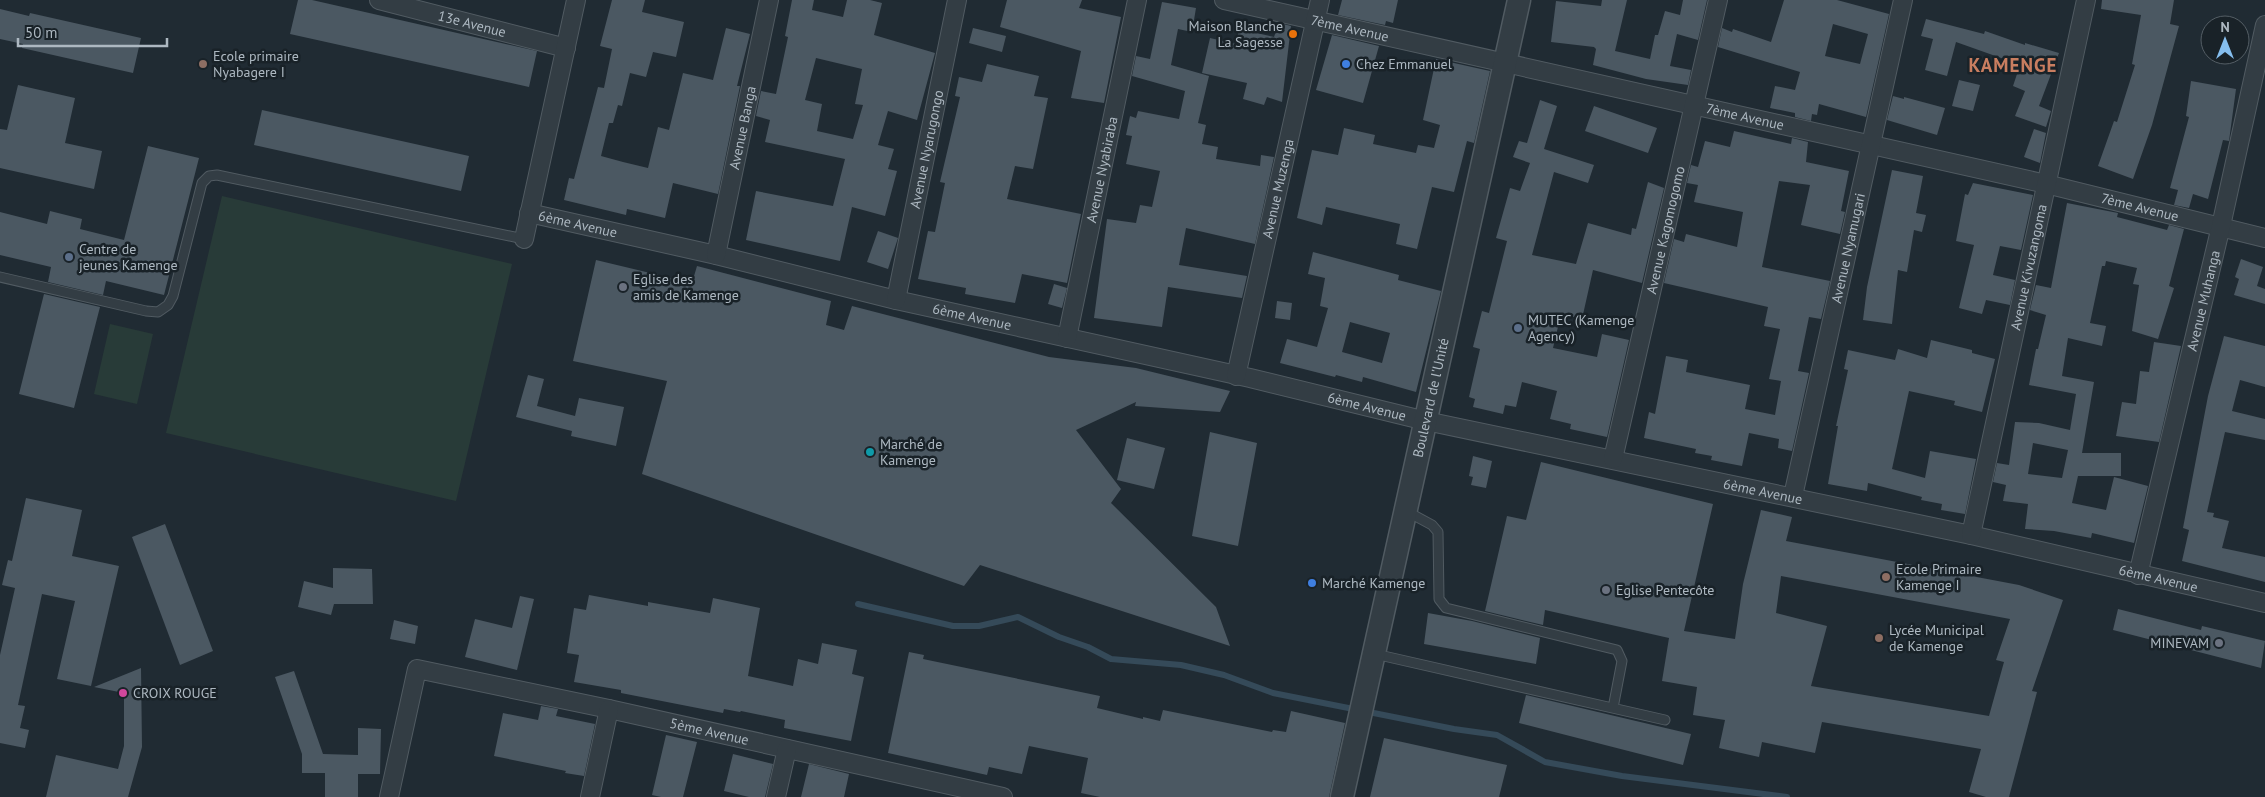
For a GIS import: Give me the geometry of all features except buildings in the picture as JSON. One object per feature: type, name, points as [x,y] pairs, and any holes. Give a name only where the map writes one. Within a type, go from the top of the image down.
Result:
[{"type":"street","name":"13e Avenue","points":[[379,0],[566,48]]},
{"type":"street","points":[[524,238],[576,0]]},
{"type":"street","name":"Avenue Banga","points":[[716,255],[770,0]]},
{"type":"street","name":"Avenue Nyarugongo","points":[[896,300],[957,0]]},
{"type":"street","name":"Avenue Nyabiraba","points":[[1067,338],[1137,0]]},
{"type":"street","name":"7ème Avenue","points":[[1224,0],[2046,184],[2265,238]]},
{"type":"street","name":"Avenue Muzenga","points":[[1236,376],[1320,0]]},
{"type":"street","name":"Boulevard de l'Unité","points":[[1342,797],[1366,697],[1519,0]]},
{"type":"street","name":"Avenue Kagomogomo","points":[[1613,459],[1718,0]]},
{"type":"street","name":"Avenue Nyamugari","points":[[1793,496],[1903,0]]},
{"type":"street","name":"Avenue Kivuzangoma","points":[[1971,535],[2086,0]]},
{"type":"street","name":"Avenue Muhanga","points":[[2138,575],[2221,226],[2265,25]]},
{"type":"street","name":"6ème Avenue","points":[[529,213],[716,255],[896,300],[1236,376],[1426,421],[1793,496],[2265,603]]},
{"type":"street","name":"5ème Avenue","points":[[389,797],[416,669],[609,709],[787,749],[966,793],[1002,797]]},
{"type":"street","points":[[590,797],[609,709]]},
{"type":"street","points":[[776,797],[787,749]]},
{"type":"lane","points":[[0,277],[146,311],[158,312],[168,305],[173,296],[202,183],[209,176],[217,175],[524,238]]},
{"type":"lane","points":[[1406,511],[1432,525],[1438,532],[1439,599],[1446,608],[1617,650],[1622,661],[1614,708]]},
{"type":"lane","points":[[1375,654],[1665,720]]},
{"type":"green space","points":[[222,196],[512,264],[456,501],[166,433]]},
{"type":"green space","points":[[110,324],[153,334],[137,404],[94,394]]},
{"type":"waterway","points":[[858,604],[953,626],[979,626],[1018,617],[1111,659],[1181,665],[1224,675],[1273,693],[1454,729],[1497,735],[1545,762],[1622,776],[1787,797]]},
{"type":"place","name":"Maison Blanche La Sagesse","points":[[1293,34]]},
{"type":"place","name":"Ecole primaire Nyabagere I","points":[[203,64]]},
{"type":"place","name":"Chez Emmanuel","points":[[1346,64]]},
{"type":"place","name":"Centre de jeunes Kamenge","points":[[69,257]]},
{"type":"place","name":"Eglise des amis de Kamenge","points":[[623,287]]},
{"type":"place","name":"MUTEC (Kamenge Agency)","points":[[1518,328]]},
{"type":"place","name":"Marché de Kamenge","points":[[870,452]]},
{"type":"place","name":"Ecole Primaire Kamenge I","points":[[1886,577]]},
{"type":"place","name":"Marché Kamenge","points":[[1312,583]]},
{"type":"place","name":"Eglise Pentecôte","points":[[1606,590]]},
{"type":"place","name":"Lycée Municipal de Kamenge","points":[[1879,638]]},
{"type":"place","name":"MINEVAM","points":[[2219,643]]},
{"type":"place","name":"CROIX ROUGE","points":[[123,693]]},
{"type":"district","name":"KAMENGE","points":[[2013,65]]}]
